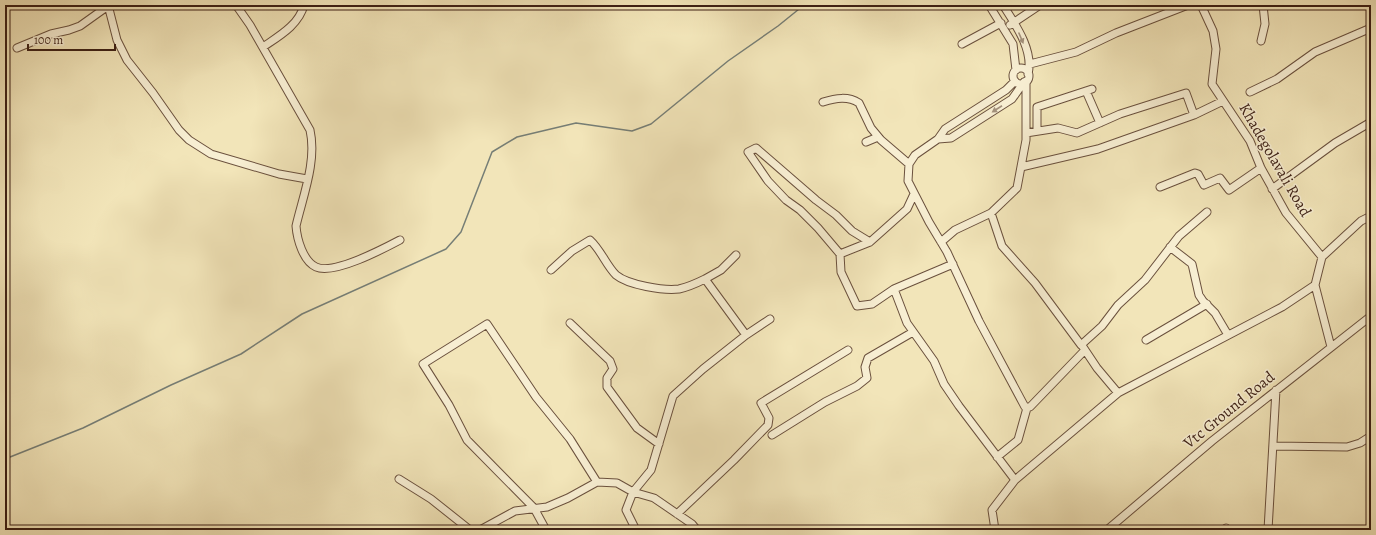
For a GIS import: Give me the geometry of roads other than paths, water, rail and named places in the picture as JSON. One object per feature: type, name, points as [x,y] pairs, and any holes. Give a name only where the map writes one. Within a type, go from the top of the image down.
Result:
[{"type":"street","points":[[17,48],[51,34],[80,26],[108,5],[117,40],[127,60],[179,130],[189,140],[211,154],[279,174],[307,179]]},
{"type":"street","points":[[236,5],[263,47],[310,130],[313,144],[307,179],[296,226],[297,237],[309,260],[316,267],[326,269],[363,259],[400,240]]},
{"type":"street","points":[[263,47],[289,28],[300,16],[304,5]]},
{"type":"street","points":[[989,5],[1003,25],[1013,44],[1016,70],[1013,76],[1015,81]]},
{"type":"street","points":[[941,242],[955,230],[991,213],[1018,188],[1026,133],[1026,79],[1030,64],[1022,38],[1003,5]]},
{"type":"street","points":[[962,44],[1003,25],[1014,22],[1040,5]]},
{"type":"street","points":[[1030,64],[1076,52],[1188,5]]},
{"type":"street","name":"Khadegolavali Road","points":[[1201,5],[1213,32],[1216,49],[1212,84],[1250,141],[1261,168],[1286,213],[1322,257]]},
{"type":"street","points":[[1261,41],[1265,24],[1263,5]]},
{"type":"street","points":[[1250,92],[1277,78],[1315,52],[1371,28]]},
{"type":"street","points":[[1016,70],[1023,68],[1026,79]]},
{"type":"street","points":[[1015,81],[1019,83],[1026,79]]},
{"type":"street","points":[[938,139],[951,138],[1012,99],[1026,79]]},
{"type":"street","points":[[1015,81],[1006,90],[945,129],[938,139],[915,155],[909,164],[908,181],[953,264],[979,321],[1027,408]]},
{"type":"street","points":[[1037,130],[1037,108],[1089,90],[1100,123]]},
{"type":"street","points":[[1026,133],[1037,130],[1058,128],[1077,133],[1120,114],[1186,93],[1194,115]]},
{"type":"street","points":[[823,102],[842,98],[859,103],[871,128],[878,137],[909,164]]},
{"type":"street","points":[[1021,167],[1098,149],[1194,115],[1223,101]]},
{"type":"street","points":[[1272,189],[1335,143],[1371,122]]},
{"type":"street","points":[[866,142],[878,137]]},
{"type":"street","points":[[870,242],[852,231],[836,215],[816,200],[756,148],[748,152],[768,181],[786,200],[800,210],[818,228],[840,254],[841,272],[857,306],[872,304],[894,289],[953,264]]},
{"type":"street","points":[[1160,187],[1195,173],[1198,174],[1204,185],[1220,178],[1229,190],[1261,168]]},
{"type":"street","points":[[840,254],[870,242],[907,209],[914,194]]},
{"type":"street","points":[[998,457],[1018,440],[1027,408],[1102,326],[1118,305],[1145,280],[1179,236],[1207,212]]},
{"type":"street","points":[[991,213],[1002,246],[1035,283],[1118,392]]},
{"type":"street","points":[[1331,347],[1315,286],[1322,257],[1361,221],[1371,216]]},
{"type":"street","points":[[551,270],[572,250],[590,240],[612,271],[623,280],[648,287],[670,289],[691,286],[705,279],[720,270],[736,255]]},
{"type":"street","points":[[1170,247],[1192,264],[1199,295],[1221,321],[1228,336]]},
{"type":"street","points":[[705,279],[746,335]]},
{"type":"street","points":[[995,530],[992,510],[1015,480],[1118,392],[1282,307],[1315,286]]},
{"type":"street","points":[[894,289],[906,323],[934,361],[944,384],[1015,480]]},
{"type":"street","points":[[1146,340],[1207,304]]},
{"type":"street","name":"Vtc Ground Road","points":[[1107,530],[1212,441],[1371,316]]},
{"type":"street","points":[[636,530],[626,510],[633,492],[651,470],[673,396],[702,369],[746,335],[770,319]]},
{"type":"street","points":[[546,530],[534,508],[467,440],[449,405],[423,364],[487,324],[536,397],[570,439],[597,482]]},
{"type":"street","points":[[570,324],[610,361],[613,369],[607,378],[607,387],[637,428],[659,444]]},
{"type":"street","points":[[772,435],[825,402],[857,386],[867,378],[865,367],[868,358],[913,332]]},
{"type":"street","points":[[677,514],[734,460],[768,425],[769,418],[761,403],[848,350]]},
{"type":"street","points":[[1268,530],[1276,390]]},
{"type":"street","points":[[1273,446],[1347,447],[1360,443],[1371,436]]},
{"type":"street","points":[[399,479],[431,498],[470,530]]},
{"type":"street","points":[[480,530],[515,511],[547,507],[597,482],[617,483],[633,492],[654,498],[697,530]]},
{"type":"waterway","points":[[5,459],[83,428],[171,385],[241,354],[302,314],[446,249],[461,232],[492,152],[517,137],[576,123],[632,131],[651,124],[728,61],[778,26],[804,5]]}]
